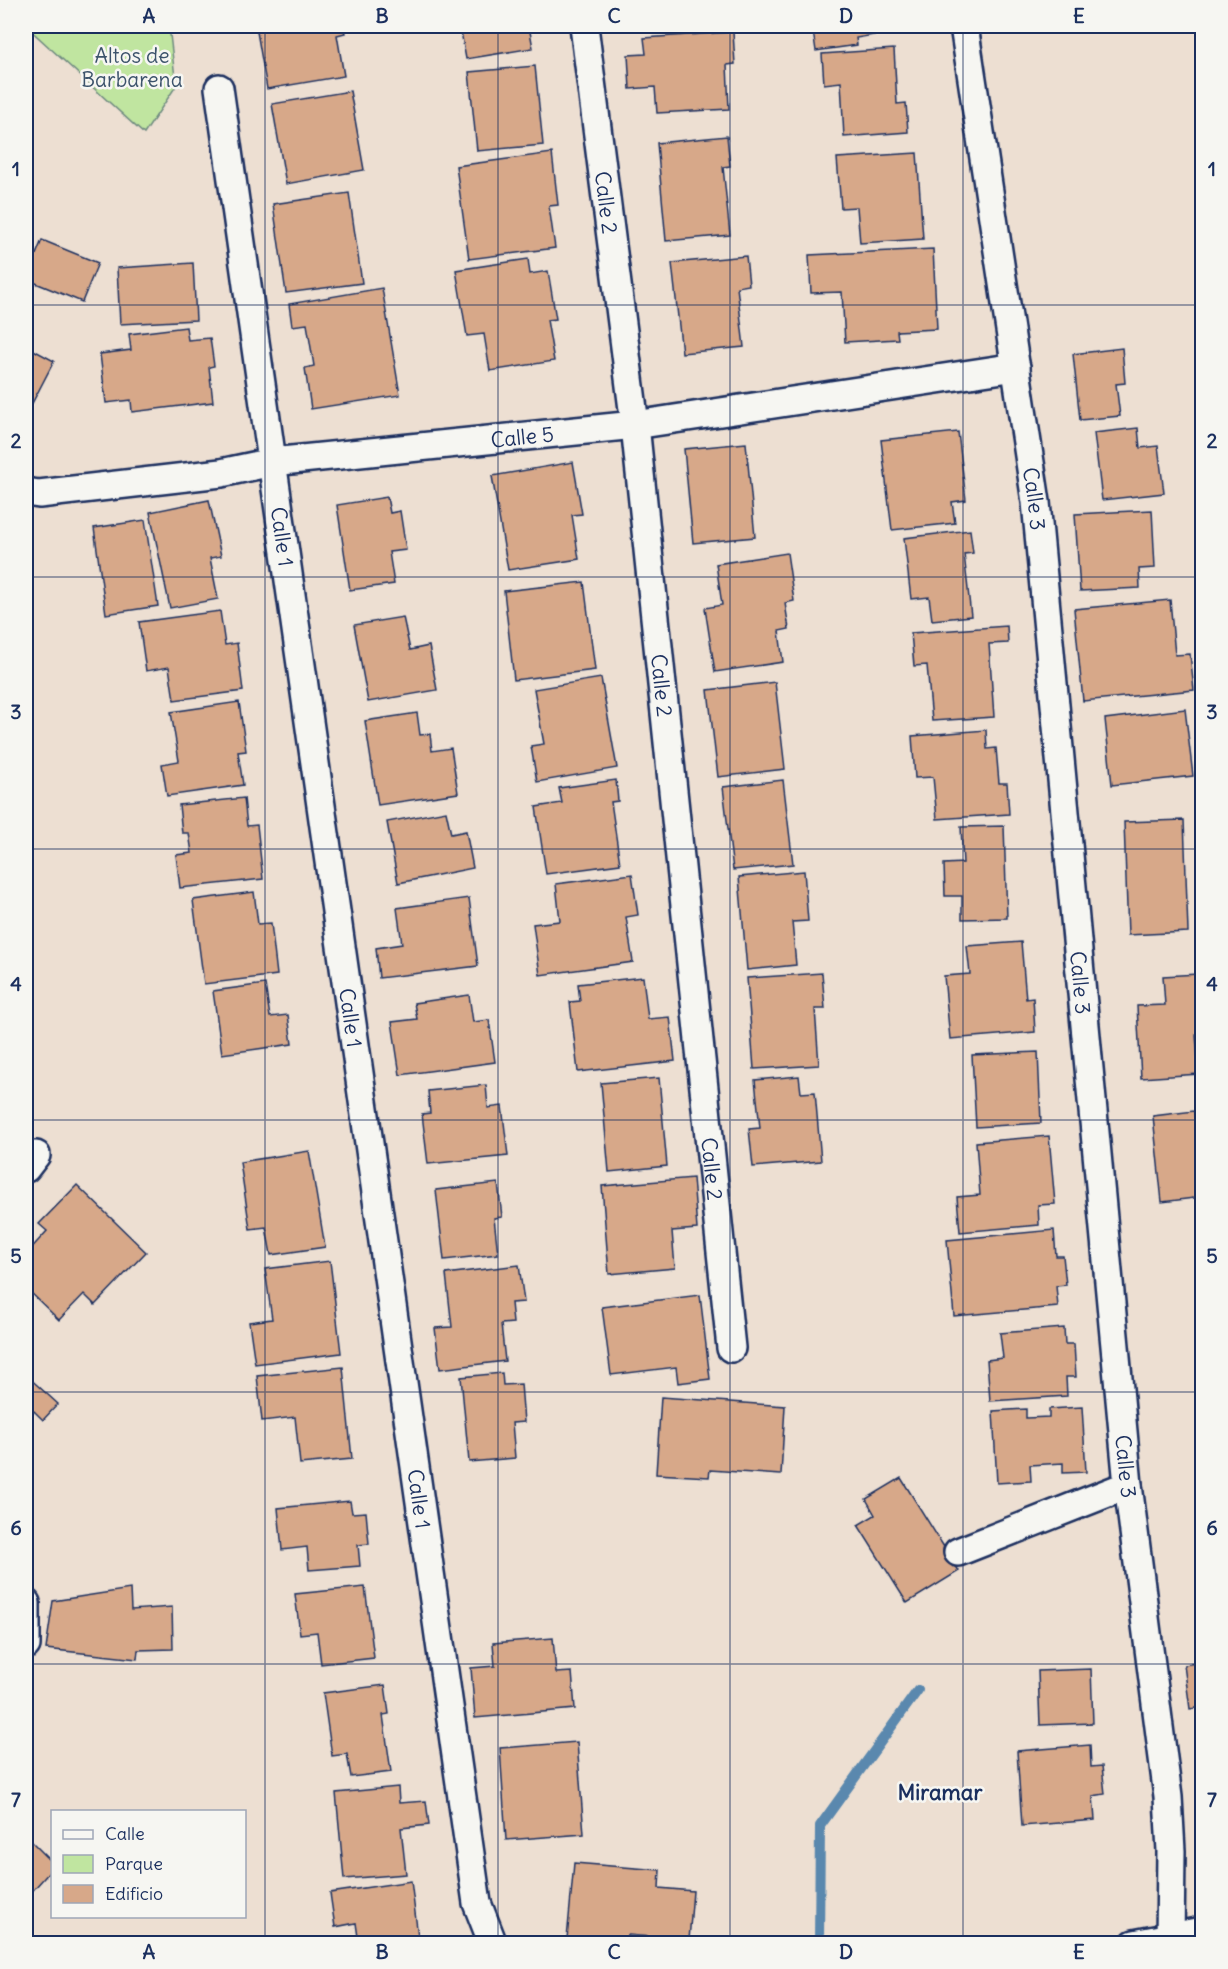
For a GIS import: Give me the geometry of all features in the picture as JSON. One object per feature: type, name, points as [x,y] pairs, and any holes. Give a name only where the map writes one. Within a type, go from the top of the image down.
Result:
[{"type":"street","name":"Calle 2","points":[[584,26],[635,425],[731,1348]]},
{"type":"street","name":"Calle 3","points":[[964,26],[1036,502],[1128,1485],[1168,1797],[1171,1851],[1170,1941]]},
{"type":"street","name":"Calle 1","points":[[219,88],[477,1903],[493,1944]]},
{"type":"street","name":"Calle 5","points":[[26,492],[39,494],[221,473],[272,462],[635,425],[1016,367]]},
{"type":"street","points":[[958,1552],[1128,1485]]},
{"type":"street","points":[[26,1603],[26,1645]]},
{"type":"street","points":[[1134,1944],[1170,1941],[1203,1931]]},
{"type":"green space","name":"Altos de Barbarena","points":[[26,26],[169,26],[176,86],[144,134]]},
{"type":"building","points":[[256,26],[343,26],[345,33],[337,35],[344,76],[267,89]]},
{"type":"building","points":[[460,26],[529,26],[533,48],[466,59]]},
{"type":"building","points":[[806,26],[879,26],[880,34],[856,38],[857,45],[816,51],[813,31],[807,32]]},
{"type":"building","points":[[733,32],[735,64],[727,65],[729,109],[657,113],[655,87],[630,89],[628,55],[646,54],[644,38]]},
{"type":"building","points":[[894,49],[897,104],[906,103],[908,132],[844,137],[841,82],[824,84],[822,54]]},
{"type":"building","points":[[535,66],[543,145],[477,151],[469,72]]},
{"type":"building","points":[[350,91],[364,170],[286,184],[272,104]]},
{"type":"building","points":[[727,136],[730,166],[723,167],[730,235],[666,241],[657,143]]},
{"type":"building","points":[[552,153],[558,205],[549,206],[555,248],[469,259],[456,166]]},
{"type":"building","points":[[917,153],[923,239],[860,243],[857,207],[841,208],[837,158]]},
{"type":"building","points":[[349,193],[362,283],[286,293],[273,204]]},
{"type":"building","points":[[42,240],[98,263],[82,302],[26,279]]},
{"type":"building","points":[[933,249],[937,329],[897,331],[898,339],[845,342],[842,292],[811,293],[809,255]]},
{"type":"building","points":[[746,256],[749,285],[737,287],[744,347],[682,353],[672,263]]},
{"type":"building","points":[[528,259],[530,274],[548,271],[556,319],[547,320],[554,361],[490,371],[484,334],[467,336],[456,270]]},
{"type":"building","points":[[193,263],[196,320],[120,324],[117,268]]},
{"type":"building","points":[[382,288],[400,395],[311,409],[305,368],[314,366],[307,324],[292,326],[289,304]]},
{"type":"building","points":[[186,327],[188,340],[210,338],[214,366],[209,367],[213,402],[132,412],[131,400],[106,403],[100,354],[131,350],[129,334]]},
{"type":"building","points":[[26,346],[54,361],[26,415]]},
{"type":"building","points":[[1122,348],[1125,383],[1116,384],[1120,416],[1080,420],[1073,354]]},
{"type":"building","points":[[1138,428],[1140,448],[1158,446],[1164,493],[1102,500],[1094,433]]},
{"type":"building","points":[[958,432],[966,500],[952,502],[955,523],[892,530],[881,440]]},
{"type":"building","points":[[746,443],[755,537],[693,543],[684,449]]},
{"type":"building","points":[[573,462],[582,514],[572,515],[579,559],[508,570],[492,476]]},
{"type":"building","points":[[387,497],[390,513],[400,511],[406,550],[389,552],[394,584],[350,590],[337,505]]},
{"type":"building","points":[[209,500],[221,556],[210,558],[218,599],[170,608],[150,512]]},
{"type":"building","points":[[1152,510],[1155,568],[1139,569],[1140,588],[1080,591],[1075,514]]},
{"type":"building","points":[[145,520],[158,606],[106,614],[94,528]]},
{"type":"building","points":[[970,530],[973,553],[964,554],[971,616],[932,620],[929,597],[911,599],[904,538]]},
{"type":"building","points":[[787,553],[794,601],[785,603],[789,629],[779,631],[783,662],[715,672],[705,608],[722,605],[716,564]]},
{"type":"building","points":[[26,573],[29,574],[26,606]]},
{"type":"building","points":[[584,582],[595,670],[514,680],[504,591]]},
{"type":"building","points":[[1170,600],[1175,655],[1190,654],[1194,690],[1083,701],[1074,609]]},
{"type":"building","points":[[220,611],[225,645],[237,643],[243,691],[174,700],[169,667],[146,671],[139,622]]},
{"type":"building","points":[[403,617],[410,650],[429,646],[437,690],[368,702],[354,625]]},
{"type":"building","points":[[1007,626],[1008,643],[989,644],[994,717],[932,721],[927,665],[914,666],[911,633]]},
{"type":"building","points":[[601,678],[617,768],[537,782],[531,746],[544,744],[534,689]]},
{"type":"building","points":[[775,682],[785,769],[718,777],[708,690]]},
{"type":"building","points":[[239,702],[246,751],[238,752],[243,785],[167,796],[162,764],[179,761],[171,712]]},
{"type":"building","points":[[1185,709],[1193,776],[1112,785],[1105,719]]},
{"type":"building","points":[[417,713],[420,735],[430,734],[432,751],[451,748],[458,793],[378,805],[365,721]]},
{"type":"building","points":[[986,730],[987,749],[996,748],[999,783],[1007,783],[1009,814],[937,819],[933,777],[915,778],[912,736]]},
{"type":"building","points":[[616,780],[618,801],[611,802],[620,864],[546,874],[536,807],[562,803],[559,788]]},
{"type":"building","points":[[783,780],[793,864],[733,870],[723,787]]},
{"type":"building","points":[[244,798],[247,826],[257,825],[263,879],[180,888],[176,855],[192,853],[189,833],[182,833],[179,805]]},
{"type":"building","points":[[446,811],[451,834],[466,831],[473,868],[398,883],[387,822]]},
{"type":"building","points":[[1184,820],[1188,932],[1128,935],[1124,822]]},
{"type":"building","points":[[1004,826],[1007,918],[962,919],[962,896],[945,896],[944,864],[963,863],[961,827]]},
{"type":"building","points":[[804,871],[808,921],[792,922],[796,965],[747,970],[739,877]]},
{"type":"building","points":[[632,874],[638,915],[626,917],[633,962],[540,975],[533,924],[560,921],[556,884]]},
{"type":"building","points":[[254,892],[258,924],[271,923],[277,975],[204,984],[193,900]]},
{"type":"building","points":[[469,898],[478,966],[379,978],[376,948],[402,944],[397,908]]},
{"type":"building","points":[[1021,942],[1026,999],[1033,998],[1035,1032],[950,1039],[944,976],[970,974],[967,946]]},
{"type":"building","points":[[822,973],[825,1009],[815,1009],[819,1065],[754,1069],[747,978]]},
{"type":"building","points":[[1198,974],[1202,1034],[1196,1035],[1199,1074],[1141,1078],[1137,1006],[1165,1005],[1163,976]]},
{"type":"building","points":[[643,977],[648,1019],[670,1017],[675,1061],[578,1072],[570,1002],[580,1001],[578,984]]},
{"type":"building","points":[[265,984],[270,1017],[288,1015],[292,1044],[222,1054],[213,991]]},
{"type":"building","points":[[469,995],[473,1022],[489,1020],[495,1062],[400,1075],[392,1022],[417,1019],[414,1003]]},
{"type":"building","points":[[1038,1052],[1041,1123],[976,1127],[972,1055]]},
{"type":"building","points":[[799,1076],[801,1093],[815,1092],[821,1161],[753,1167],[749,1129],[760,1128],[755,1080]]},
{"type":"building","points":[[659,1078],[667,1166],[609,1172],[601,1083]]},
{"type":"building","points":[[486,1085],[488,1108],[502,1106],[508,1156],[428,1164],[422,1114],[430,1113],[428,1091]]},
{"type":"building","points":[[1194,1111],[1196,1133],[1202,1132],[1202,1197],[1162,1202],[1153,1116]]},
{"type":"building","points":[[1049,1136],[1055,1204],[1038,1205],[1039,1225],[960,1232],[957,1197],[980,1195],[976,1142]]},
{"type":"building","points":[[309,1151],[325,1247],[271,1255],[266,1227],[250,1229],[240,1162]]},
{"type":"building","points":[[693,1178],[697,1229],[672,1231],[675,1268],[609,1274],[602,1186]]},
{"type":"building","points":[[498,1183],[502,1217],[494,1218],[498,1254],[444,1260],[436,1190]]},
{"type":"building","points":[[77,1185],[146,1252],[95,1305],[84,1294],[59,1320],[26,1288],[26,1254],[47,1231],[39,1224]]},
{"type":"building","points":[[1054,1230],[1056,1256],[1063,1256],[1066,1285],[1056,1286],[1058,1307],[954,1316],[947,1240]]},
{"type":"building","points":[[330,1261],[341,1353],[255,1364],[249,1322],[272,1319],[265,1269]]},
{"type":"building","points":[[519,1265],[524,1302],[511,1303],[513,1323],[501,1324],[505,1361],[440,1369],[435,1328],[452,1327],[446,1274]]},
{"type":"building","points":[[700,1295],[710,1379],[678,1383],[676,1367],[611,1375],[602,1307]]},
{"type":"building","points":[[1064,1328],[1065,1344],[1074,1344],[1076,1377],[1066,1377],[1067,1396],[990,1401],[987,1360],[1003,1358],[1000,1333]]},
{"type":"building","points":[[343,1367],[352,1459],[300,1464],[295,1417],[262,1421],[257,1376]]},
{"type":"building","points":[[502,1373],[503,1385],[521,1384],[524,1422],[512,1423],[515,1458],[469,1462],[461,1377]]},
{"type":"building","points":[[26,1375],[58,1404],[43,1420],[34,1411],[26,1420]]},
{"type":"building","points":[[661,1397],[785,1406],[781,1475],[710,1470],[709,1477],[656,1474]]},
{"type":"building","points":[[1082,1407],[1086,1472],[1063,1473],[1063,1463],[1030,1465],[1031,1481],[997,1483],[993,1411],[1026,1409],[1026,1418],[1049,1417],[1049,1409]]},
{"type":"building","points":[[901,1478],[959,1571],[907,1603],[858,1525],[875,1515],[866,1499]]},
{"type":"building","points":[[350,1501],[352,1513],[366,1512],[369,1544],[358,1545],[360,1566],[309,1570],[307,1547],[282,1550],[278,1508]]},
{"type":"building","points":[[365,1587],[374,1658],[321,1664],[317,1632],[300,1634],[295,1594]]},
{"type":"building","points":[[130,1589],[131,1610],[172,1607],[173,1649],[138,1650],[137,1659],[46,1649],[53,1601]]},
{"type":"building","points":[[553,1638],[556,1673],[572,1672],[575,1709],[475,1718],[471,1668],[495,1666],[493,1643]]},
{"type":"building","points":[[1202,1662],[1202,1707],[1190,1709],[1184,1665]]},
{"type":"building","points":[[1091,1669],[1093,1723],[1040,1725],[1038,1671]]},
{"type":"building","points":[[385,1685],[389,1714],[383,1715],[391,1772],[351,1777],[347,1754],[332,1756],[323,1693]]},
{"type":"building","points":[[577,1742],[584,1834],[506,1840],[500,1748]]},
{"type":"building","points":[[1090,1745],[1091,1767],[1102,1766],[1105,1794],[1093,1796],[1095,1820],[1022,1826],[1017,1751]]},
{"type":"building","points":[[398,1787],[399,1803],[426,1801],[429,1825],[401,1828],[406,1874],[344,1879],[336,1793]]},
{"type":"building","points":[[26,1836],[51,1861],[51,1870],[26,1898]]},
{"type":"building","points":[[574,1863],[660,1870],[659,1888],[693,1891],[689,1940],[628,1935],[627,1944],[567,1939]]},
{"type":"building","points":[[411,1881],[419,1944],[359,1944],[356,1923],[335,1927],[330,1893]]},
{"type":"waterway","points":[[819,1944],[820,1826],[918,1690]]},
{"type":"district","name":"Miramar","points":[[940,1792]]}]
